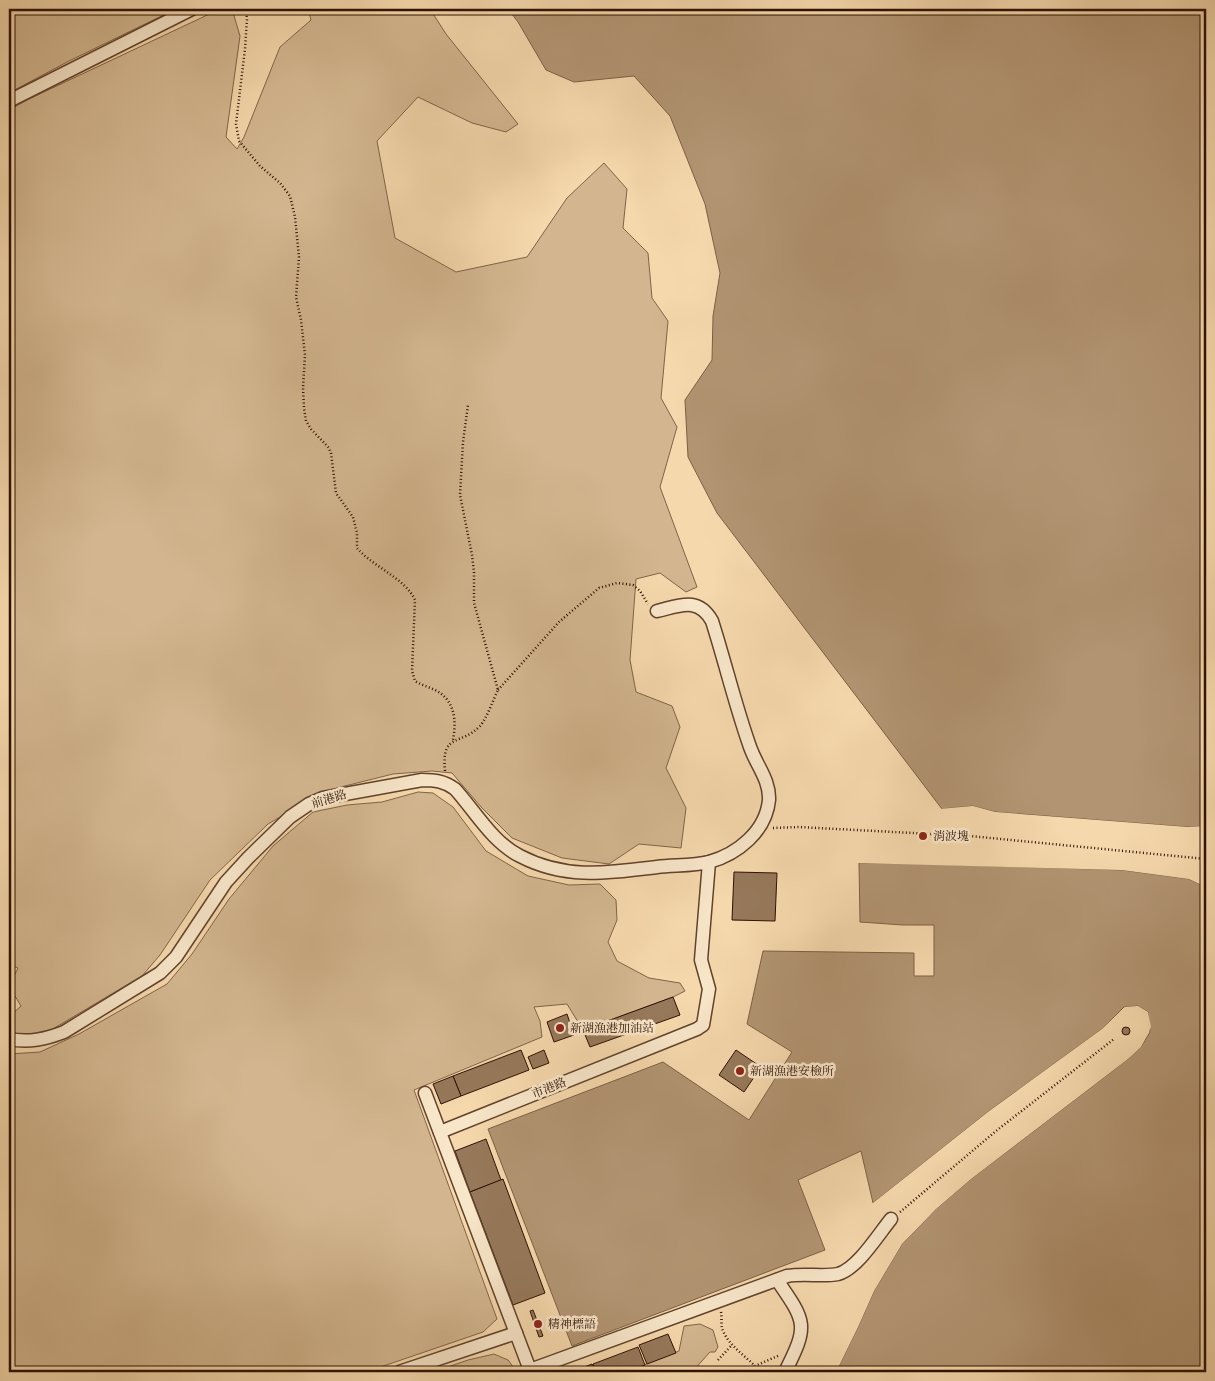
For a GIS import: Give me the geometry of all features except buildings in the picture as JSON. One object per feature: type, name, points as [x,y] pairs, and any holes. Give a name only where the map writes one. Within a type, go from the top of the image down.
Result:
[{"type":"street","points":[[9,101],[192,9]]},
{"type":"street","points":[[446,782],[507,848],[537,863],[579,873],[617,873],[709,862],[736,849],[750,839],[759,829],[765,818],[769,801],[768,785],[751,751],[735,703],[712,621],[701,608],[692,604],[682,604],[657,611]]},
{"type":"street","name":"前港路","points":[[9,1039],[33,1041],[64,1032],[160,973],[181,950],[226,882],[276,829],[309,804],[323,798],[341,794],[422,780],[446,782]]},
{"type":"street","name":"市港路","points":[[440,1132],[703,1025],[709,989],[701,960],[709,862]]},
{"type":"street","points":[[425,1093],[530,1370],[777,1280],[799,1274],[832,1274],[845,1270],[859,1258],[891,1220]]},
{"type":"street","points":[[777,1280],[801,1318],[803,1327],[799,1344],[786,1372]]},
{"type":"street","points":[[399,1372],[516,1333]]},
{"type":"path","points":[[246,9],[245,49],[236,124],[239,141],[260,166],[280,183],[290,196],[295,217],[299,257],[296,297],[306,355],[303,388],[306,420],[331,453],[336,492],[353,517],[357,533],[357,548],[365,558],[411,591],[415,600],[412,671],[416,681],[441,694],[448,701],[454,714],[456,726],[453,740],[447,748],[444,757],[446,782]]},
{"type":"path","points":[[468,406],[463,442],[460,495],[472,555],[474,603],[498,690]]},
{"type":"path","points":[[453,740],[468,734],[480,725],[498,690],[559,622],[599,588],[617,583],[633,585],[640,591],[652,609],[657,611]]},
{"type":"path","points":[[759,829],[799,827],[970,836],[1206,859]]},
{"type":"path","points":[[891,1220],[989,1136],[1114,1039]]},
{"type":"path","points":[[717,1302],[722,1315],[723,1331],[732,1345],[755,1366]]},
{"type":"path","points":[[749,1372],[755,1366],[799,1344]]},
{"type":"path","points":[[718,1360],[732,1345]]},
{"type":"shaded area","points":[[9,9],[176,9],[69,61],[9,93]]},
{"type":"shaded area","points":[[220,9],[232,9],[240,36],[226,137],[237,149],[244,137],[280,47],[311,20],[308,9],[430,9],[446,34],[518,124],[506,132],[472,123],[418,97],[377,141],[395,238],[456,272],[527,257],[567,198],[604,163],[627,189],[623,228],[648,253],[652,298],[668,321],[661,398],[677,427],[660,487],[697,587],[686,592],[660,573],[636,579],[630,660],[636,692],[672,706],[680,727],[666,768],[686,808],[681,848],[639,844],[609,864],[562,858],[512,838],[482,808],[452,773],[432,771],[393,774],[337,788],[315,797],[268,824],[210,880],[160,955],[142,976],[41,1036],[9,1034],[9,1017],[21,1006],[9,986],[18,968],[9,964],[9,110]]},
{"type":"shaded area","points":[[508,9],[1206,9],[1206,826],[1187,827],[995,812],[973,806],[942,809],[717,513],[688,457],[685,400],[712,360],[713,316],[720,273],[705,204],[670,116],[634,76],[574,82],[546,70],[518,22]]},
{"type":"shaded area","points":[[418,792],[433,793],[453,807],[486,851],[528,876],[569,885],[600,884],[616,900],[617,920],[608,942],[617,961],[649,978],[680,983],[685,991],[583,1030],[567,1004],[534,1007],[540,1021],[542,1037],[414,1090],[497,1319],[483,1332],[366,1372],[9,1372],[9,1054],[40,1052],[79,1034],[167,984],[192,954],[229,899],[273,846],[313,812],[347,805],[382,802]]},
{"type":"shaded area","points":[[859,863],[1122,870],[1189,879],[1206,887],[1206,1372],[836,1372],[874,1291],[902,1244],[936,1209],[971,1179],[1128,1059],[1141,1047],[1150,1032],[1148,1012],[1138,1006],[1124,1007],[1102,1029],[988,1112],[873,1203],[861,1151],[798,1180],[825,1250],[572,1346],[488,1129],[663,1062],[749,1120],[792,1052],[747,1024],[763,951],[914,953],[914,976],[934,976],[934,925],[860,922]]},
{"type":"shaded area","points":[[700,1324],[713,1330],[718,1347],[715,1352],[710,1352],[692,1372],[626,1372],[679,1351],[684,1326]]},
{"type":"shaded area","points":[[494,1354],[508,1360],[517,1372],[433,1372],[468,1360]]},
{"type":"pier","points":[[973,806],[995,812],[1187,827],[1206,826],[1206,828],[1187,829],[995,814],[973,809],[942,812],[939,809]]},
{"type":"pier","points":[[859,861],[1122,868],[1190,877],[1206,885],[1206,887],[1189,879],[1122,870],[857,863]]},
{"type":"pier","points":[[1138,1006],[1148,1012],[1151,1027],[1141,1047],[1128,1059],[971,1179],[936,1209],[902,1244],[874,1291],[836,1372],[833,1372],[872,1289],[901,1243],[934,1208],[969,1177],[1127,1057],[1139,1045],[1149,1027],[1146,1014],[1138,1008],[1126,1009],[1091,1041],[989,1114],[874,1206],[873,1203],[988,1112],[1102,1029],[1125,1007]]},
{"type":"place","name":"消波塊","points":[[923,836]]},
{"type":"place","name":"新湖漁港加油站","points":[[560,1028]]},
{"type":"place","name":"新湖漁港安檢所","points":[[740,1071]]},
{"type":"place","name":"精神標語","points":[[538,1324]]}]
